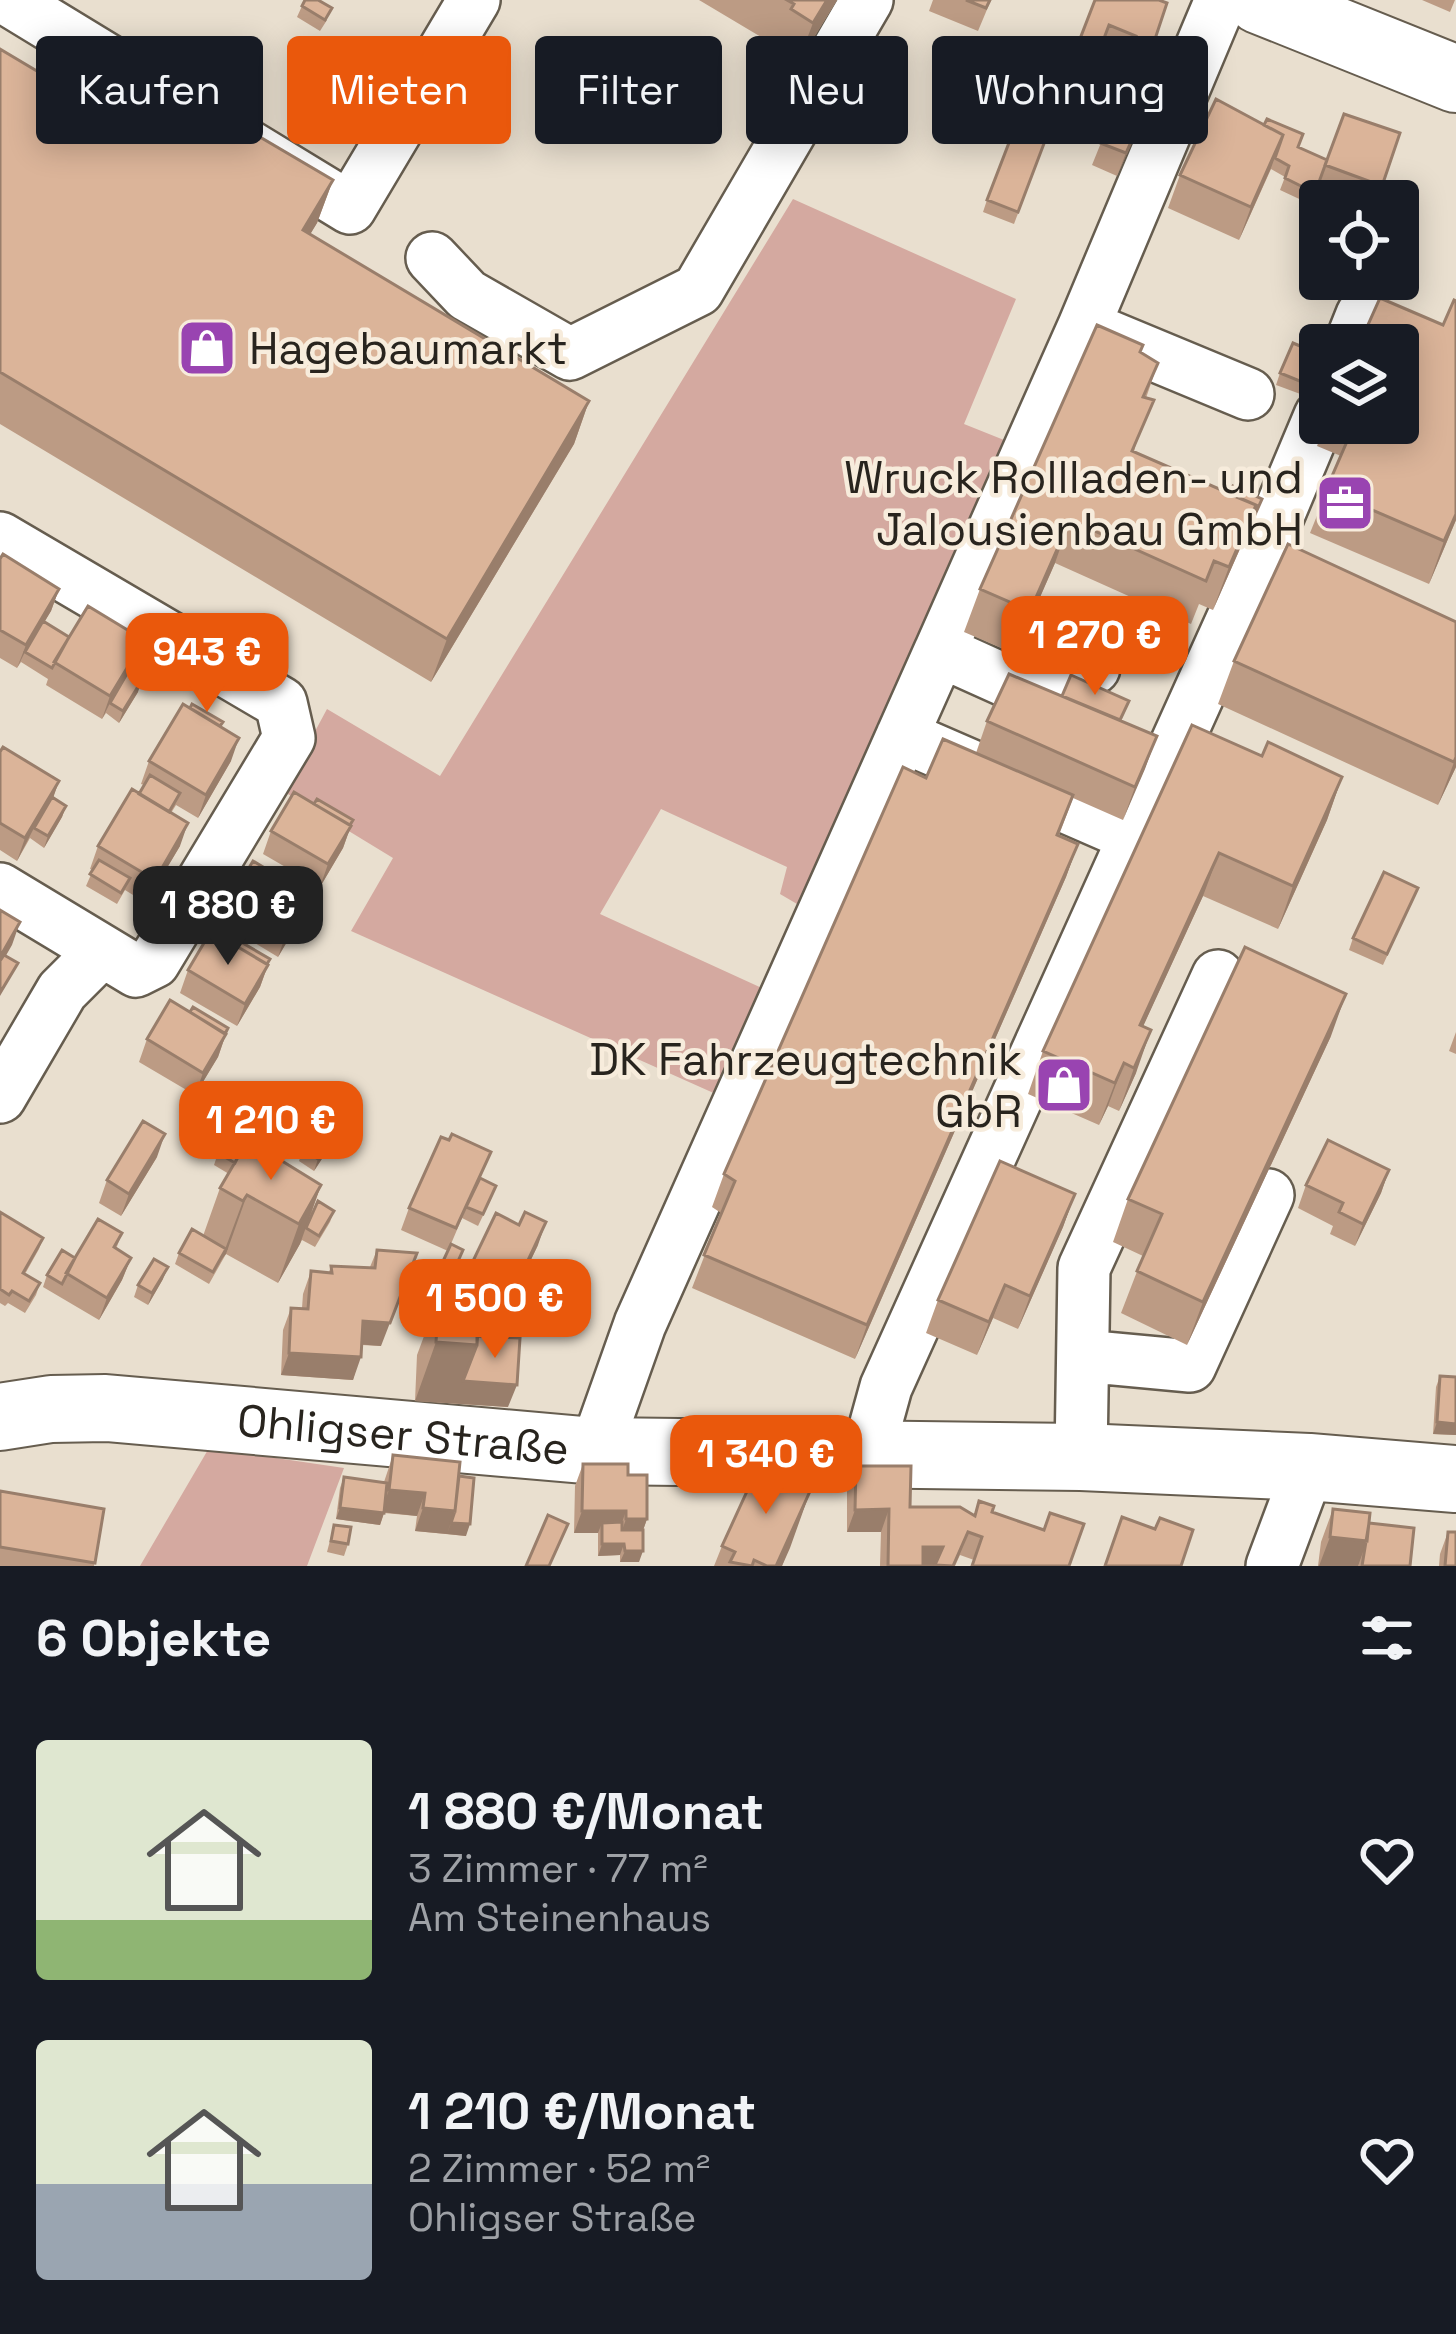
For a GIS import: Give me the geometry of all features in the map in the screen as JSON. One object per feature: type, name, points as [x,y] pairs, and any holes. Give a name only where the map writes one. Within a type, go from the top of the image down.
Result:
[{"type":"main road","points":[[1259,0],[1456,79]]},
{"type":"main road","name":"Ohligser Straße","points":[[0,1417],[51,1409],[106,1408],[595,1451],[1081,1457],[1456,1479]]},
{"type":"street","points":[[15,4],[350,208],[474,0]]},
{"type":"street","points":[[432,258],[467,295],[570,354],[698,290],[867,0]]},
{"type":"street","points":[[595,1451],[640,1324],[1084,326],[1221,0]]},
{"type":"street","points":[[1084,326],[1248,394]]},
{"type":"street","points":[[867,1456],[886,1387],[905,1344],[1286,555],[1313,444]]},
{"type":"street","points":[[0,538],[281,703],[290,738],[154,962],[136,970],[0,889]]},
{"type":"street","points":[[940,651],[1020,687],[1094,668]]},
{"type":"street","points":[[902,736],[1110,826]]},
{"type":"street","points":[[0,1097],[62,991],[102,952]]},
{"type":"street","points":[[1081,1457],[1084,1268],[1218,976]]},
{"type":"street","points":[[1083,1356],[1190,1366],[1268,1196]]},
{"type":"street","points":[[1273,1566],[1309,1467]]},
{"type":"shaded area","points":[[793,199],[1016,299],[964,424],[1014,444],[809,911],[780,894],[787,867],[661,809],[600,914],[773,993],[727,1099],[351,931],[393,858],[283,791],[327,709],[440,776]]},
{"type":"shaded area","points":[[209,1448],[344,1468],[307,1566],[140,1566]]},
{"type":"building","points":[[305,0],[318,0],[332,8],[325,20],[302,6]]},
{"type":"building","points":[[787,0],[827,0],[813,23],[791,9],[794,4]]},
{"type":"building","points":[[966,0],[990,0],[986,8]]},
{"type":"building","points":[[1095,0],[1167,3],[1156,36],[1136,36],[1109,25],[1105,36],[1081,36]]},
{"type":"building","name":"Hagebaumarkt","points":[[0,49],[36,70],[36,144],[263,144],[263,139],[333,180],[303,230],[589,401],[447,639],[0,372]]},
{"type":"building","points":[[1216,99],[1283,135],[1251,207],[1180,175],[1195,144],[1208,144],[1208,116]]},
{"type":"building","points":[[1344,114],[1400,133],[1384,180],[1366,180],[1325,165]]},
{"type":"building","points":[[1267,119],[1303,134],[1298,147],[1327,160],[1320,180],[1299,180],[1299,185],[1285,178],[1289,166],[1275,158],[1283,135],[1264,125]]},
{"type":"building","points":[[1009,144],[1044,144],[1018,212],[987,200]]},
{"type":"building","points":[[1103,144],[1130,144],[1126,153]]},
{"type":"building","points":[[1379,300],[1443,325],[1456,301],[1456,514],[1444,541],[1326,490],[1346,444],[1419,444],[1419,324],[1368,324]]},
{"type":"building","points":[[1097,325],[1143,345],[1140,352],[1158,363],[1143,397],[1154,400],[1132,451],[1256,505],[1229,567],[1214,561],[1206,581],[1070,520],[1030,611],[980,589]]},
{"type":"building","points":[[1293,343],[1299,346],[1299,381],[1280,373]]},
{"type":"building","points":[[1233,486],[1262,499],[1245,537],[1256,505],[1229,494]]},
{"type":"building","points":[[1288,544],[1456,622],[1454,762],[1234,661]]},
{"type":"building","points":[[3,554],[59,589],[26,645],[0,630]]},
{"type":"building","points":[[88,606],[144,640],[110,696],[54,662]]},
{"type":"building","points":[[43,621],[69,637],[52,668],[25,652]]},
{"type":"building","points":[[128,672],[142,680],[123,711],[110,703]]},
{"type":"building","points":[[1009,674],[1157,736],[1135,787],[987,721]]},
{"type":"building","points":[[1071,675],[1129,701],[1120,720],[1062,696]]},
{"type":"building","points":[[183,704],[239,738],[206,795],[149,761]]},
{"type":"building","points":[[192,704],[223,722],[220,726],[190,708]]},
{"type":"building","points":[[1192,725],[1262,756],[1268,742],[1342,777],[1293,886],[1219,853],[1140,1025],[1151,1030],[1134,1068],[1124,1063],[1115,1083],[1043,1051]]},
{"type":"building","points":[[943,739],[1073,795],[1057,835],[1078,844],[867,1325],[704,1255],[735,1181],[724,1174],[903,767],[926,778]]},
{"type":"building","points":[[3,747],[59,781],[25,838],[0,823]]},
{"type":"building","points":[[150,775],[180,793],[169,812],[139,794]]},
{"type":"building","points":[[132,789],[188,823],[155,880],[98,846]]},
{"type":"building","points":[[294,792],[351,826],[328,864],[271,831]]},
{"type":"building","points":[[52,797],[66,806],[48,836],[34,828]]},
{"type":"building","points":[[317,799],[353,820],[350,825],[314,804]]},
{"type":"building","points":[[99,860],[130,878],[121,893],[90,874]]},
{"type":"building","points":[[253,861],[309,895],[286,934],[230,900]]},
{"type":"building","points":[[276,868],[311,889],[308,895],[273,873]]},
{"type":"building","points":[[1384,872],[1418,888],[1387,954],[1353,938]]},
{"type":"building","points":[[0,910],[20,922],[0,957]]},
{"type":"building","points":[[211,931],[268,965],[245,1004],[188,970]]},
{"type":"building","points":[[234,938],[270,959],[267,964],[231,943]]},
{"type":"building","points":[[1245,947],[1346,994],[1203,1302],[1137,1271],[1162,1214],[1128,1199]]},
{"type":"building","points":[[4,955],[18,963],[0,993],[0,961]]},
{"type":"building","points":[[170,1000],[226,1034],[203,1073],[147,1039]]},
{"type":"building","points":[[193,1007],[228,1028],[225,1034],[190,1012]]},
{"type":"building","points":[[143,1121],[165,1134],[129,1194],[107,1180]]},
{"type":"building","points":[[316,1130],[331,1140],[318,1159],[303,1149]]},
{"type":"building","points":[[452,1134],[491,1152],[456,1228],[409,1208],[441,1137],[449,1140]]},
{"type":"building","points":[[248,1140],[321,1185],[299,1224],[247,1195],[243,1201],[220,1188]]},
{"type":"building","points":[[1328,1140],[1389,1170],[1363,1224],[1339,1212],[1343,1203],[1306,1185]]},
{"type":"building","points":[[225,1142],[241,1151],[235,1163],[218,1153]]},
{"type":"building","points":[[1000,1161],[1075,1194],[1030,1296],[1005,1285],[989,1322],[938,1300]]},
{"type":"building","points":[[480,1178],[496,1186],[483,1214],[466,1207]]},
{"type":"building","points":[[318,1201],[334,1211],[319,1236],[306,1228]]},
{"type":"building","points":[[0,1212],[43,1238],[23,1273],[40,1283],[29,1301],[0,1289]]},
{"type":"building","points":[[525,1212],[546,1222],[507,1305],[462,1284],[496,1213],[519,1225]]},
{"type":"building","points":[[98,1219],[122,1233],[114,1247],[131,1258],[107,1298],[66,1273]]},
{"type":"building","points":[[192,1229],[226,1249],[213,1272],[179,1253]]},
{"type":"building","points":[[451,1244],[463,1250],[451,1277],[438,1272]]},
{"type":"building","points":[[62,1250],[75,1258],[62,1284],[47,1275]]},
{"type":"building","points":[[377,1250],[417,1253],[390,1323],[363,1321],[361,1357],[289,1353],[291,1308],[308,1309],[311,1271],[332,1273],[331,1266],[375,1268]]},
{"type":"building","points":[[154,1259],[168,1267],[152,1293],[138,1285]]},
{"type":"building","points":[[439,1296],[480,1298],[477,1345],[436,1342]]},
{"type":"building","points":[[477,1336],[520,1338],[517,1385],[463,1381]]},
{"type":"building","points":[[1440,1376],[1456,1377],[1456,1424],[1437,1422]]},
{"type":"building","points":[[393,1455],[460,1462],[455,1511],[423,1508],[425,1493],[389,1490]]},
{"type":"building","points":[[583,1464],[628,1464],[628,1475],[647,1475],[647,1519],[626,1519],[626,1511],[582,1511]]},
{"type":"building","points":[[759,1465],[772,1472],[798,1467],[791,1480],[811,1489],[776,1566],[754,1560],[752,1566],[730,1562],[735,1552],[722,1546]]},
{"type":"building","points":[[856,1466],[911,1466],[910,1507],[960,1507],[975,1516],[979,1501],[994,1506],[992,1512],[1044,1530],[1050,1513],[1084,1524],[1069,1566],[972,1566],[982,1537],[968,1532],[953,1566],[935,1565],[943,1547],[923,1547],[923,1566],[888,1566],[889,1509],[855,1510]]},
{"type":"building","points":[[459,1476],[474,1478],[470,1524],[451,1523]]},
{"type":"building","points":[[344,1477],[387,1483],[384,1513],[340,1508]]},
{"type":"building","points":[[0,1491],[104,1509],[95,1563],[0,1547]]},
{"type":"building","points":[[1333,1509],[1370,1513],[1367,1541],[1330,1537]]},
{"type":"building","points":[[548,1515],[568,1524],[549,1566],[526,1566]]},
{"type":"building","points":[[1122,1517],[1155,1529],[1160,1518],[1193,1530],[1181,1566],[1105,1566]]},
{"type":"building","points":[[622,1522],[622,1530],[643,1530],[643,1551],[625,1551],[624,1544],[602,1544],[602,1523]]},
{"type":"building","points":[[1369,1523],[1414,1528],[1410,1566],[1362,1566]]},
{"type":"building","points":[[334,1525],[351,1527],[348,1544],[331,1541]]},
{"type":"building","points":[[1448,1532],[1456,1532],[1456,1566],[1445,1566]]},
{"type":"place","name":"Hagebaumarkt","points":[[207,348]]},
{"type":"place","name":"Wruck Rollladen- und Jalousienbau GmbH","points":[[1345,503]]},
{"type":"place","name":"DK Fahrzeugtechnik GbR","points":[[1064,1085]]}]
